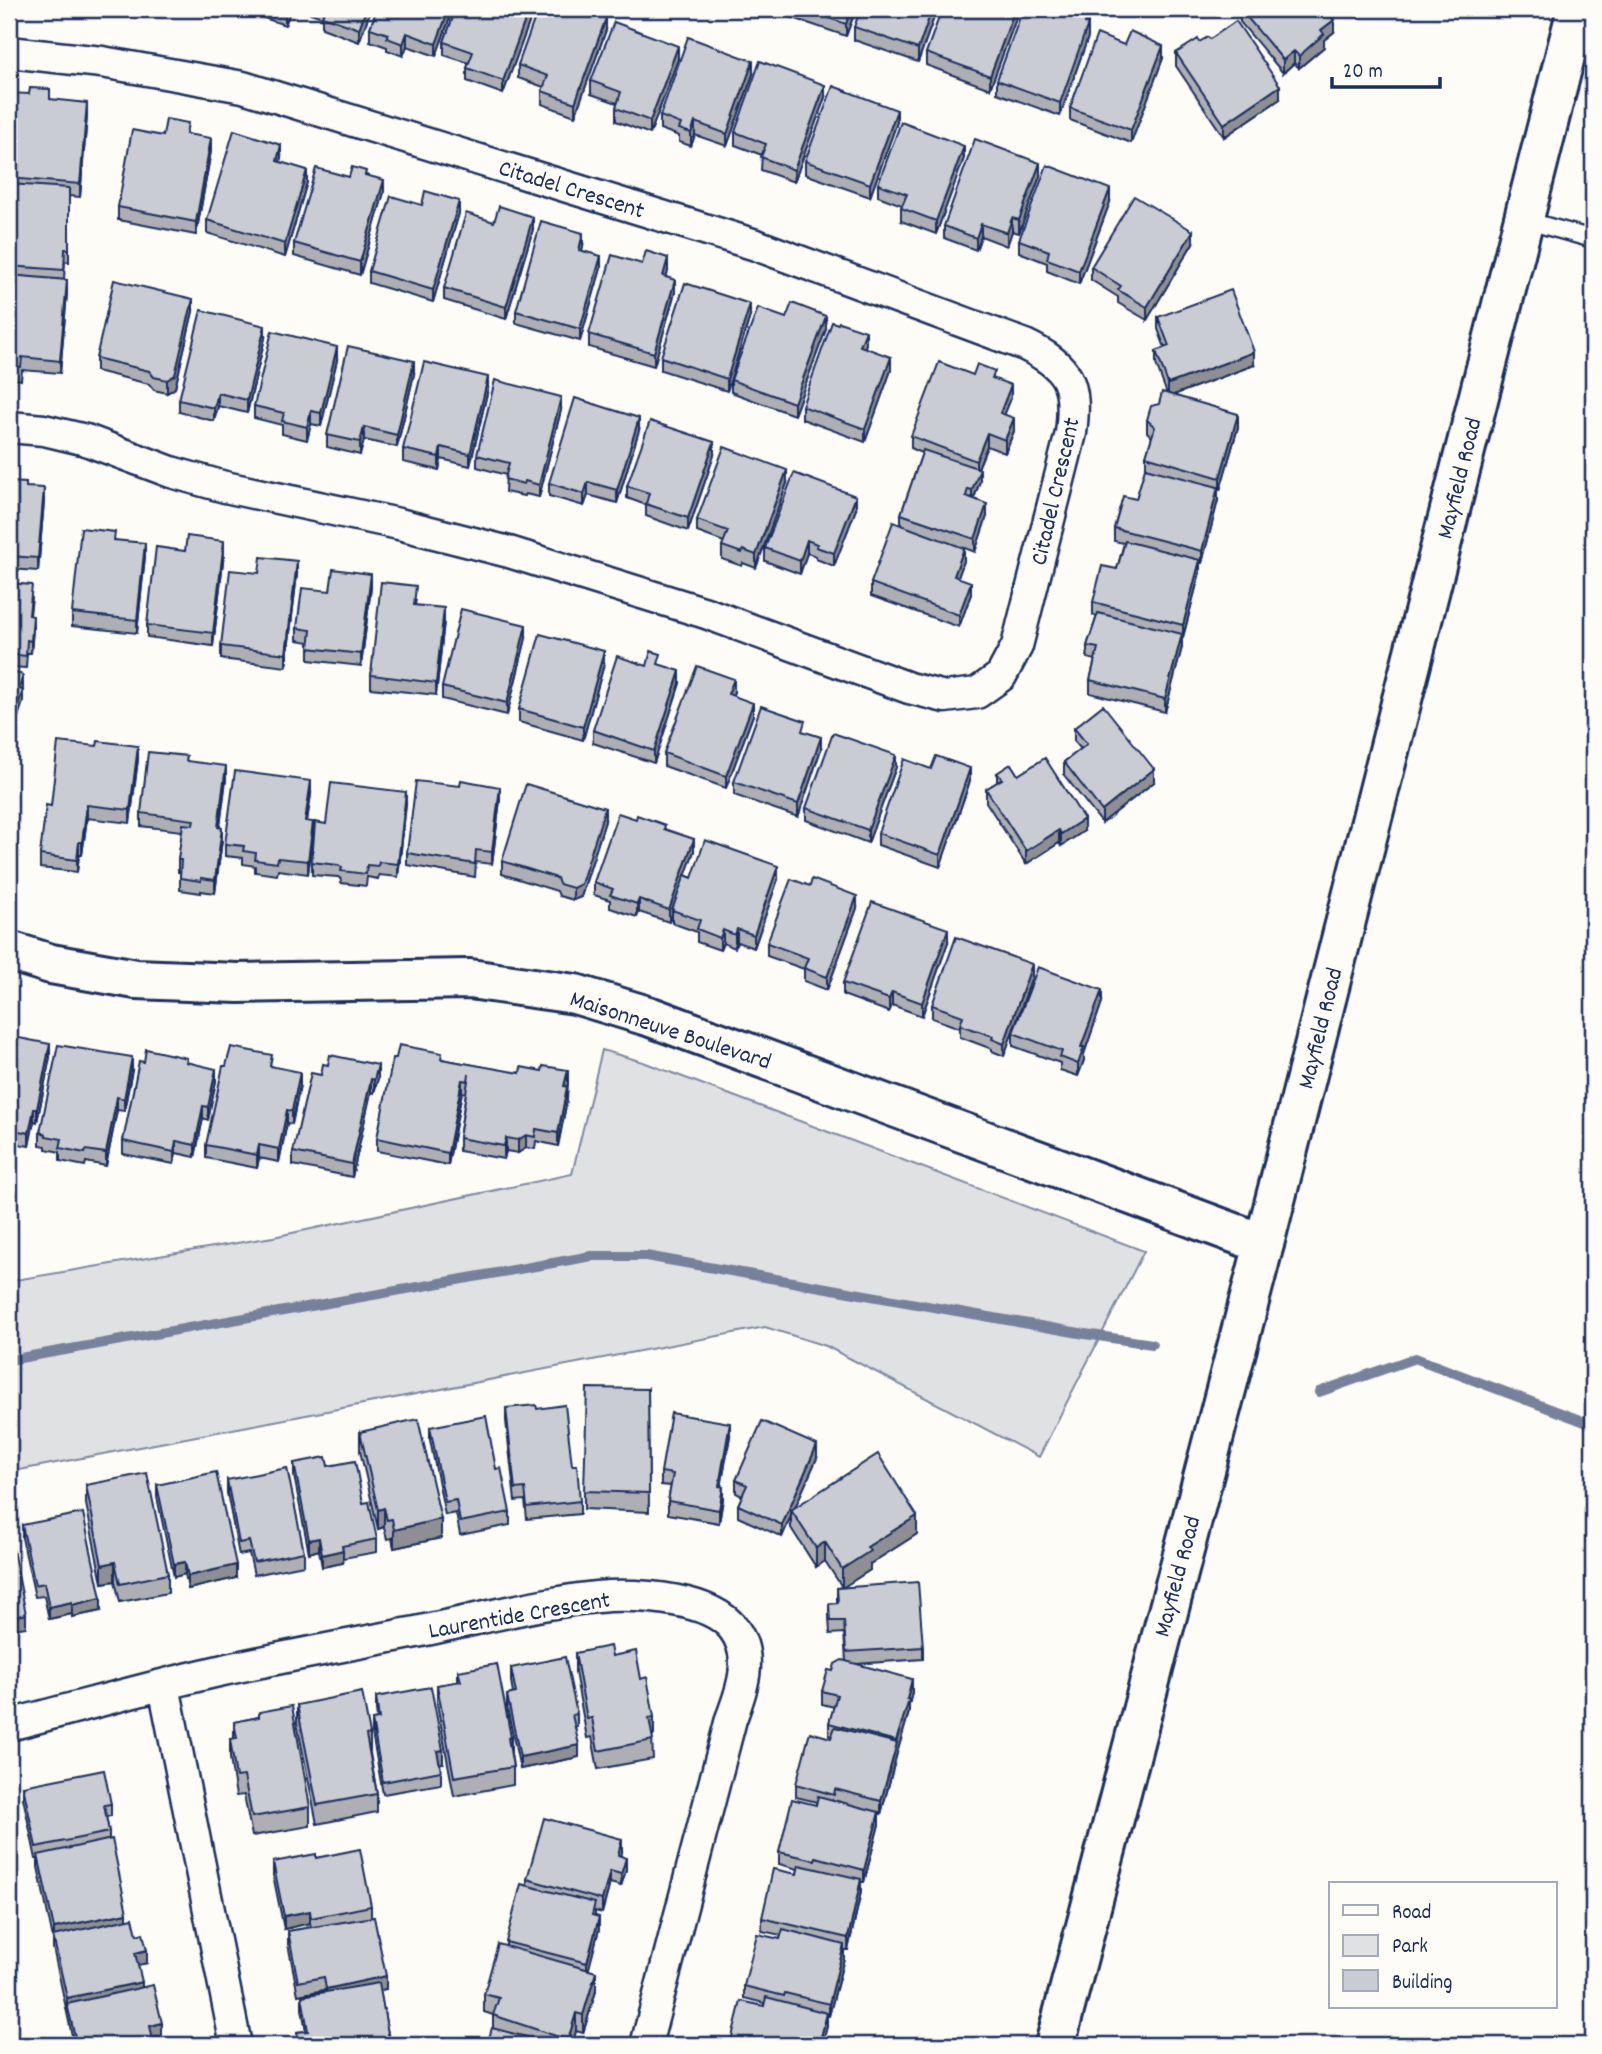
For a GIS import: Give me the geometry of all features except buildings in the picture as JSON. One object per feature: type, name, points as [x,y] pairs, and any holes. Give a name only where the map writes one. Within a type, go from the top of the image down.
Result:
[{"type":"main road","name":"Mayfield Road","points":[[1055,2045],[1264,1244],[1577,9]]},
{"type":"main road","name":"Maisonneuve Boulevard","points":[[9,951],[51,964],[136,979],[238,984],[470,979],[575,994],[651,1017],[1264,1244]]},
{"type":"street","name":"Citadel Crescent","points":[[9,52],[102,62],[243,87],[756,245],[1026,345],[1049,357],[1068,377],[1075,403],[1071,433],[1017,646],[1001,676],[977,693],[945,697],[909,688],[706,613],[509,552],[399,524],[225,487],[171,472],[86,440],[44,430],[9,427]]},
{"type":"street","name":"Laurentide Crescent","points":[[9,1725],[219,1671],[504,1614],[608,1597],[648,1597],[687,1602],[716,1615],[733,1628],[739,1640],[744,1653],[746,1681],[731,1719],[646,2045]]},
{"type":"street","points":[[164,1685],[236,2045]]},
{"type":"lane","points":[[1524,220],[1593,239]]},
{"type":"green space","points":[[602,1050],[643,1062],[1144,1251],[1039,1457],[826,1346],[765,1327],[9,1472],[9,1281],[273,1237],[572,1174]]},
{"type":"waterway","points":[[9,1360],[592,1256],[646,1256],[1152,1344]]},
{"type":"waterway","points":[[1319,1392],[1415,1358],[1593,1425]]}]
